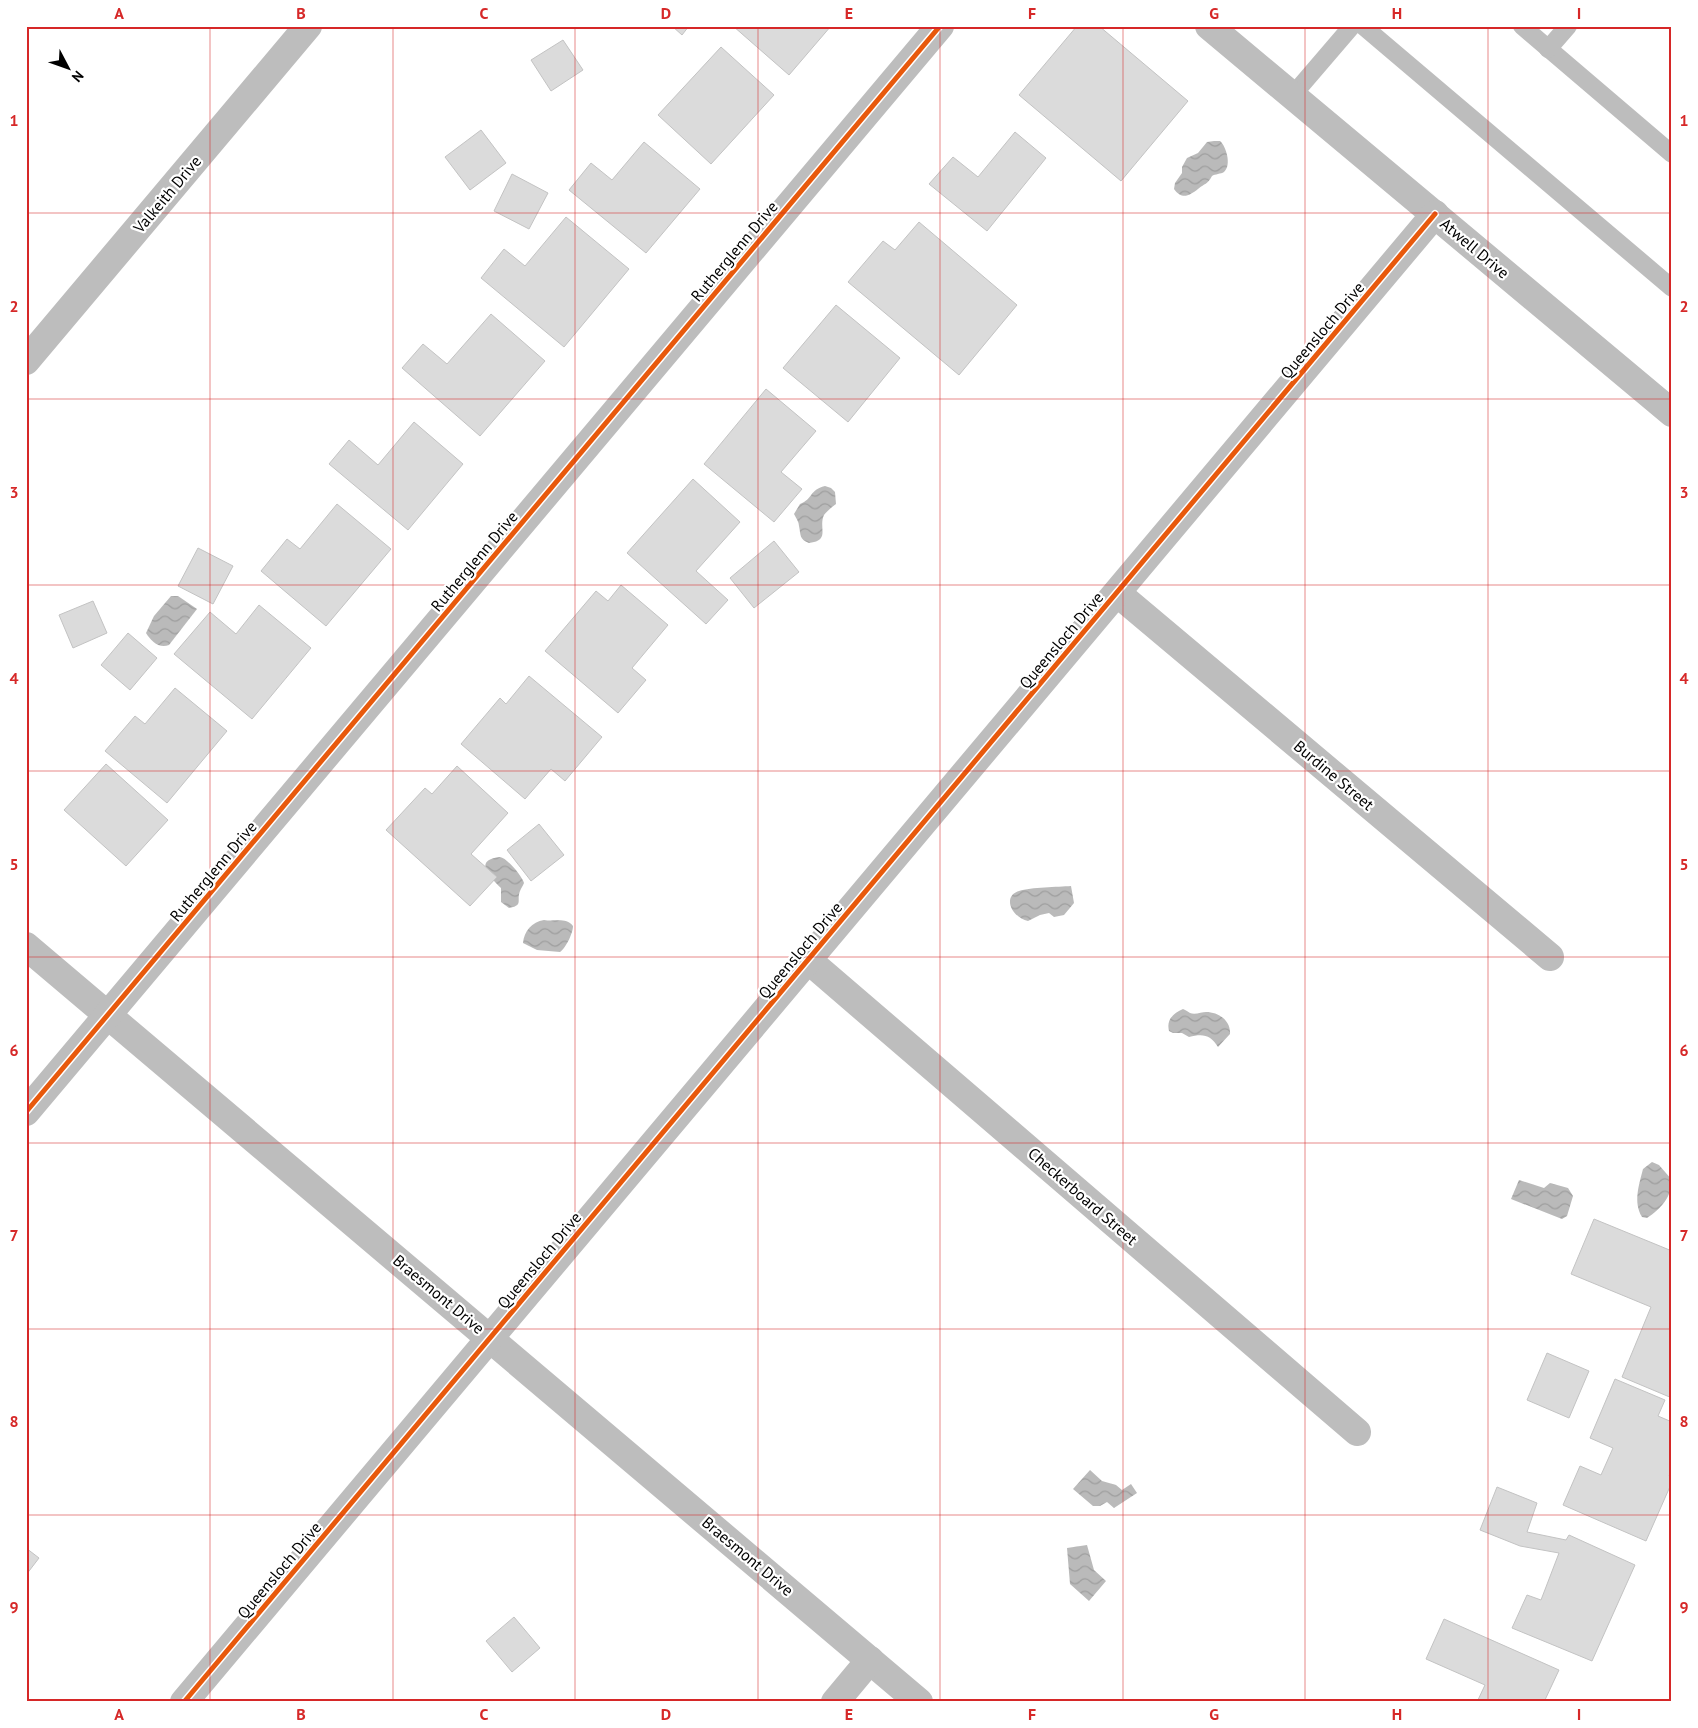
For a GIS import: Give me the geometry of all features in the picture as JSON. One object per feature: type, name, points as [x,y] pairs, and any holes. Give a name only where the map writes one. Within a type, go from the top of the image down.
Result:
[{"type":"street","name":"Valkeith Drive","points":[[26,361],[308,26]]},
{"type":"street","name":"Rutherglenn Drive","points":[[26,1112],[940,26]]},
{"type":"street","name":"Atwell Drive","points":[[1209,26],[1672,413]]},
{"type":"street","name":"Queensloch Drive","points":[[184,1702],[1435,214]]},
{"type":"street","name":"Burdine Street","points":[[1117,593],[1550,957]]},
{"type":"street","name":"Braesmont Drive","points":[[26,946],[919,1702]]},
{"type":"street","name":"Checkerboard Street","points":[[808,960],[1358,1432]]},
{"type":"street","points":[[835,1702],[870,1660]]},
{"type":"lane","points":[[1292,96],[1352,26]]},
{"type":"lane","points":[[1363,26],[1672,288]]},
{"type":"lane","points":[[1522,26],[1672,154]]},
{"type":"lane","points":[[1548,49],[1568,26]]},
{"type":"water","points":[[1220,141],[1224,147],[1228,160],[1226,169],[1223,173],[1212,176],[1192,194],[1180,195],[1174,189],[1175,183],[1182,173],[1182,167],[1187,158],[1198,153],[1207,142]]},
{"type":"water","points":[[825,486],[835,492],[836,504],[824,515],[820,539],[809,543],[801,536],[794,514],[800,504],[807,500],[813,492]]},
{"type":"water","points":[[171,596],[178,596],[197,609],[169,645],[162,646],[153,641],[146,633],[154,616]]},
{"type":"water","points":[[500,857],[514,868],[524,883],[520,890],[519,902],[514,907],[509,908],[501,902],[501,888],[486,870],[485,865],[487,862]]},
{"type":"water","points":[[1071,886],[1074,903],[1064,915],[1054,917],[1049,913],[1028,921],[1018,916],[1011,907],[1011,898],[1019,891]]},
{"type":"water","points":[[544,920],[564,921],[573,926],[569,940],[560,952],[537,950],[523,943],[529,928]]},
{"type":"water","points":[[1183,1009],[1192,1014],[1211,1012],[1220,1016],[1226,1021],[1230,1034],[1218,1047],[1206,1036],[1189,1037],[1182,1033],[1169,1031],[1170,1020],[1177,1012]]},
{"type":"water","points":[[1652,1162],[1659,1165],[1672,1180],[1672,1186],[1665,1202],[1647,1218],[1642,1217],[1637,1199],[1643,1169]]},
{"type":"water","points":[[1519,1180],[1544,1188],[1550,1183],[1568,1188],[1573,1196],[1567,1216],[1562,1219],[1511,1199]]},
{"type":"water","points":[[1090,1470],[1102,1481],[1116,1485],[1122,1490],[1131,1484],[1137,1493],[1114,1508],[1107,1502],[1100,1506],[1093,1506],[1073,1489]]},
{"type":"water","points":[[1087,1545],[1094,1570],[1106,1581],[1089,1601],[1070,1584],[1067,1548]]},
{"type":"building","points":[[672,26],[689,26],[682,35]]},
{"type":"building","points":[[733,26],[831,26],[789,75]]},
{"type":"building","points":[[1077,26],[1099,26],[1188,101],[1121,181],[1019,95]]},
{"type":"building","points":[[563,40],[583,70],[551,91],[531,60]]},
{"type":"building","points":[[721,47],[774,95],[711,164],[658,115]]},
{"type":"building","points":[[481,130],[506,163],[470,190],[445,157]]},
{"type":"building","points":[[1015,132],[1046,158],[987,231],[929,184],[953,157],[978,177]]},
{"type":"building","points":[[644,142],[700,189],[646,253],[569,190],[591,163],[612,180]]},
{"type":"building","points":[[512,174],[548,193],[529,229],[494,211]]},
{"type":"building","points":[[566,217],[629,269],[564,347],[481,278],[504,249],[525,266]]},
{"type":"building","points":[[919,222],[1017,305],[959,375],[848,282],[883,241],[895,250]]},
{"type":"building","points":[[836,305],[900,358],[848,422],[783,368]]},
{"type":"building","points":[[491,314],[545,361],[480,436],[402,368],[423,344],[447,364]]},
{"type":"building","points":[[766,389],[816,431],[781,472],[802,489],[774,522],[704,464]]},
{"type":"building","points":[[414,422],[463,464],[408,530],[329,464],[349,440],[378,465]]},
{"type":"building","points":[[693,479],[740,522],[696,571],[728,600],[706,624],[627,553]]},
{"type":"building","points":[[337,504],[391,549],[326,626],[261,571],[287,539],[300,549]]},
{"type":"building","points":[[774,541],[799,572],[754,608],[730,578]]},
{"type":"building","points":[[198,548],[233,566],[213,604],[178,586]]},
{"type":"building","points":[[621,585],[668,625],[632,668],[646,680],[618,713],[545,651],[596,591],[608,601]]},
{"type":"building","points":[[93,601],[107,633],[73,648],[59,615]]},
{"type":"building","points":[[259,605],[311,648],[252,719],[174,654],[210,612],[236,634]]},
{"type":"building","points":[[128,633],[157,658],[130,690],[101,665]]},
{"type":"building","points":[[529,676],[602,737],[565,781],[551,769],[525,799],[461,744],[500,698],[506,704]]},
{"type":"building","points":[[175,688],[227,731],[167,803],[105,751],[135,716],[145,724]]},
{"type":"building","points":[[106,764],[168,820],[126,866],[64,810]]},
{"type":"building","points":[[457,766],[508,813],[471,854],[497,877],[470,906],[386,830],[425,788],[432,794]]},
{"type":"building","points":[[539,824],[564,855],[531,881],[507,850]]},
{"type":"building","points":[[1594,1219],[1672,1251],[1672,1398],[1622,1377],[1651,1307],[1571,1274]]},
{"type":"building","points":[[1547,1353],[1589,1371],[1569,1418],[1527,1400]]},
{"type":"building","points":[[1615,1379],[1665,1400],[1658,1416],[1672,1422],[1672,1469],[1669,1476],[1672,1476],[1672,1482],[1646,1541],[1563,1505],[1580,1466],[1601,1475],[1613,1448],[1590,1438]]},
{"type":"building","points":[[1497,1487],[1537,1503],[1527,1532],[1566,1540],[1569,1535],[1635,1565],[1592,1661],[1512,1628],[1527,1595],[1541,1600],[1559,1553],[1520,1546],[1480,1530]]},
{"type":"building","points":[[26,1548],[39,1558],[26,1575]]},
{"type":"building","points":[[514,1617],[540,1648],[512,1672],[486,1641]]},
{"type":"building","points":[[1444,1619],[1559,1670],[1544,1702],[1477,1702],[1485,1685],[1426,1659]]},
{"type":"cycle path","points":[[26,1112],[940,26]]},
{"type":"cycle path","points":[[184,1702],[1435,214]]}]
